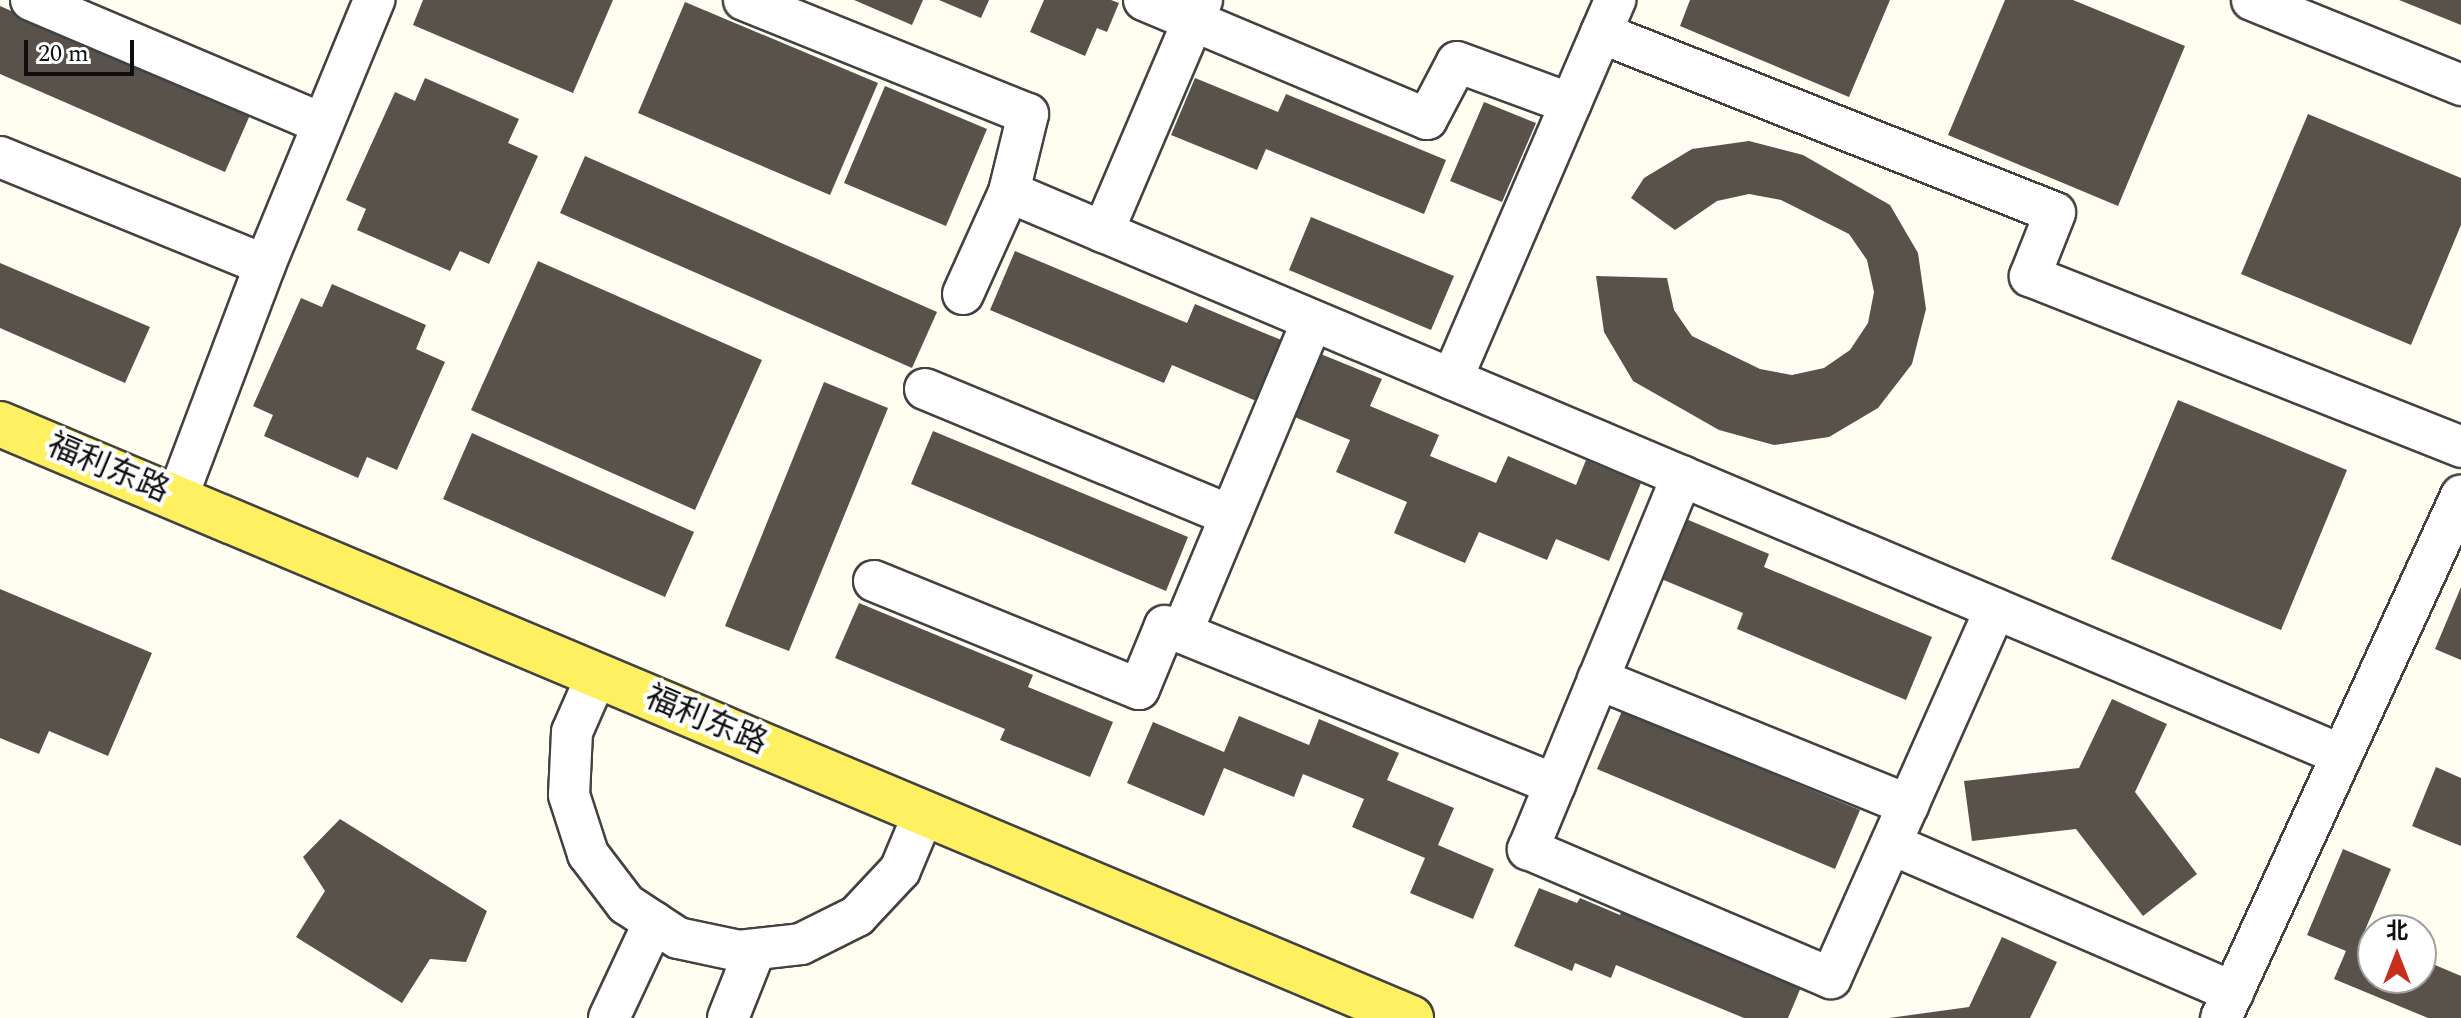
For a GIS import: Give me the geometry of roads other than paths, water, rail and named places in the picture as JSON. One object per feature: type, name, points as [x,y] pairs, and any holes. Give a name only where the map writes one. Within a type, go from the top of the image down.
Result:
[{"type":"main road","name":"福利东路","points":[[0,424],[1411,1018]]},
{"type":"street","points":[[31,0],[323,124]]},
{"type":"street","points":[[177,498],[265,265],[374,0]]},
{"type":"street","points":[[744,0],[1028,114],[1009,192],[963,294]]},
{"type":"street","points":[[1144,0],[1198,11],[1427,119],[1457,62],[1571,104]]},
{"type":"street","points":[[2252,0],[2461,85]]},
{"type":"street","points":[[1103,232],[1198,11]]},
{"type":"street","points":[[1452,379],[1608,17],[2055,213],[2030,276],[2461,447]]},
{"type":"street","points":[[0,157],[265,265]]},
{"type":"street","points":[[1009,192],[2342,755]]},
{"type":"street","points":[[1182,632],[1312,321]]},
{"type":"street","points":[[925,389],[1231,516]]},
{"type":"street","points":[[1682,476],[1528,849],[1831,978],[1995,609]]},
{"type":"street","points":[[1891,844],[2227,1005],[2461,496]]},
{"type":"street","points":[[874,581],[1139,689],[1165,626],[1555,784]]},
{"type":"street","points":[[597,675],[572,732],[569,795],[588,854],[626,904],[678,938],[739,951],[755,950],[801,944],[857,916],[900,870],[924,813]]},
{"type":"street","points":[[1598,679],[1908,805]]},
{"type":"street","points":[[609,1018],[654,922]]},
{"type":"street","points":[[728,1018],[755,950]]}]
